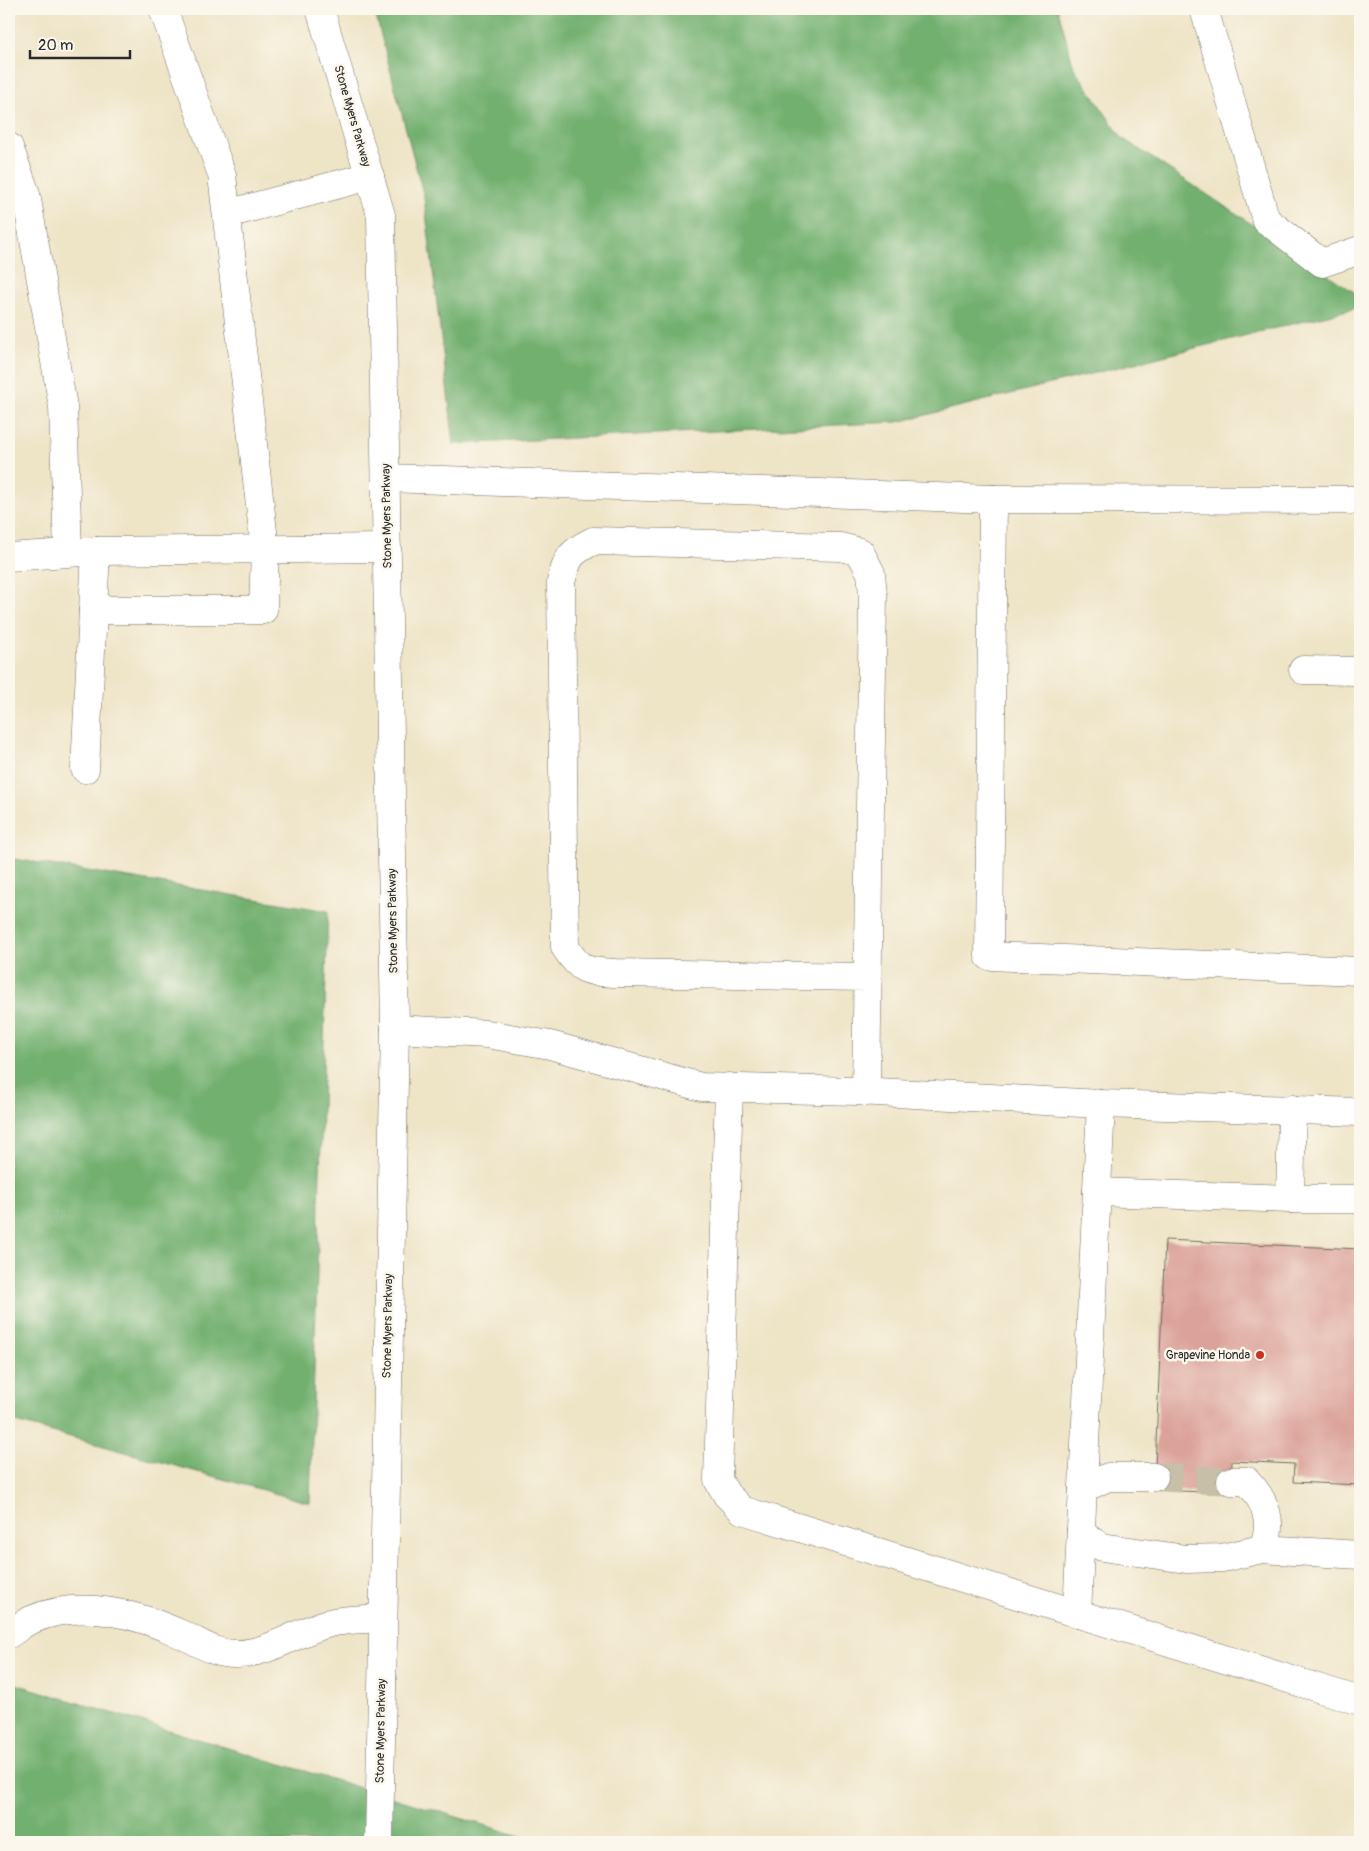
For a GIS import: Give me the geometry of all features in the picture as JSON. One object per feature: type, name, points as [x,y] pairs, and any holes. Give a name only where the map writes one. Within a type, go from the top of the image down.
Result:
[{"type":"street","points":[[93,610],[263,610],[265,549],[222,175],[163,9]]},
{"type":"street","name":"Stone Myers Parkway","points":[[320,9],[382,215],[395,1029],[379,1842]]},
{"type":"street","points":[[1204,9],[1266,220],[1322,263],[1360,250]]},
{"type":"street","points":[[9,147],[26,194],[63,407],[68,552]]},
{"type":"street","points":[[227,214],[370,176]]},
{"type":"street","points":[[386,478],[993,499],[1360,500]]},
{"type":"street","points":[[993,499],[989,956],[1360,972]]},
{"type":"street","points":[[866,1092],[868,977],[874,595],[871,573],[860,552],[841,547],[610,541],[593,541],[582,546],[568,558],[561,582],[565,947],[577,966],[592,971],[615,973],[868,977]]},
{"type":"street","points":[[9,557],[96,551],[387,548]]},
{"type":"street","points":[[85,769],[96,551]]},
{"type":"street","points":[[1303,670],[1360,670]]},
{"type":"street","points":[[395,1029],[487,1034],[550,1045],[701,1087],[866,1092],[1101,1104],[1360,1112]]},
{"type":"street","points":[[729,1088],[718,1480],[726,1495],[742,1510],[1360,1701]]},
{"type":"street","points":[[1077,1614],[1101,1104]]},
{"type":"street","points":[[1290,1199],[1292,1109]]},
{"type":"street","points":[[1097,1192],[1290,1199],[1360,1199]]},
{"type":"street","points":[[1083,1489],[1108,1477],[1154,1477]]},
{"type":"street","points":[[1231,1481],[1247,1482],[1258,1492],[1268,1512],[1269,1536],[1262,1549]]},
{"type":"street","points":[[1081,1530],[1086,1536],[1102,1546],[1186,1559],[1222,1558],[1262,1549],[1360,1555]]},
{"type":"street","points":[[9,1634],[31,1620],[56,1612],[84,1609],[131,1616],[184,1635],[213,1651],[237,1655],[268,1648],[292,1636],[334,1622],[383,1618]]},
{"type":"green space","points":[[374,9],[1058,9],[1074,68],[1122,138],[1360,296],[1360,307],[898,422],[454,444],[424,197]]},
{"type":"green space","points":[[9,858],[328,911],[310,1503],[9,1420]]},
{"type":"green space","points":[[9,1682],[540,1842],[9,1842]]},
{"type":"building","name":"Grapevine Honda","points":[[1165,1240],[1360,1249],[1360,1485],[1293,1482],[1294,1464],[1232,1461],[1231,1493],[1154,1490]]},
{"type":"tunnel","points":[[1154,1477],[1231,1481]]},
{"type":"place","name":"Grapevine Honda","points":[[1260,1355]]}]
